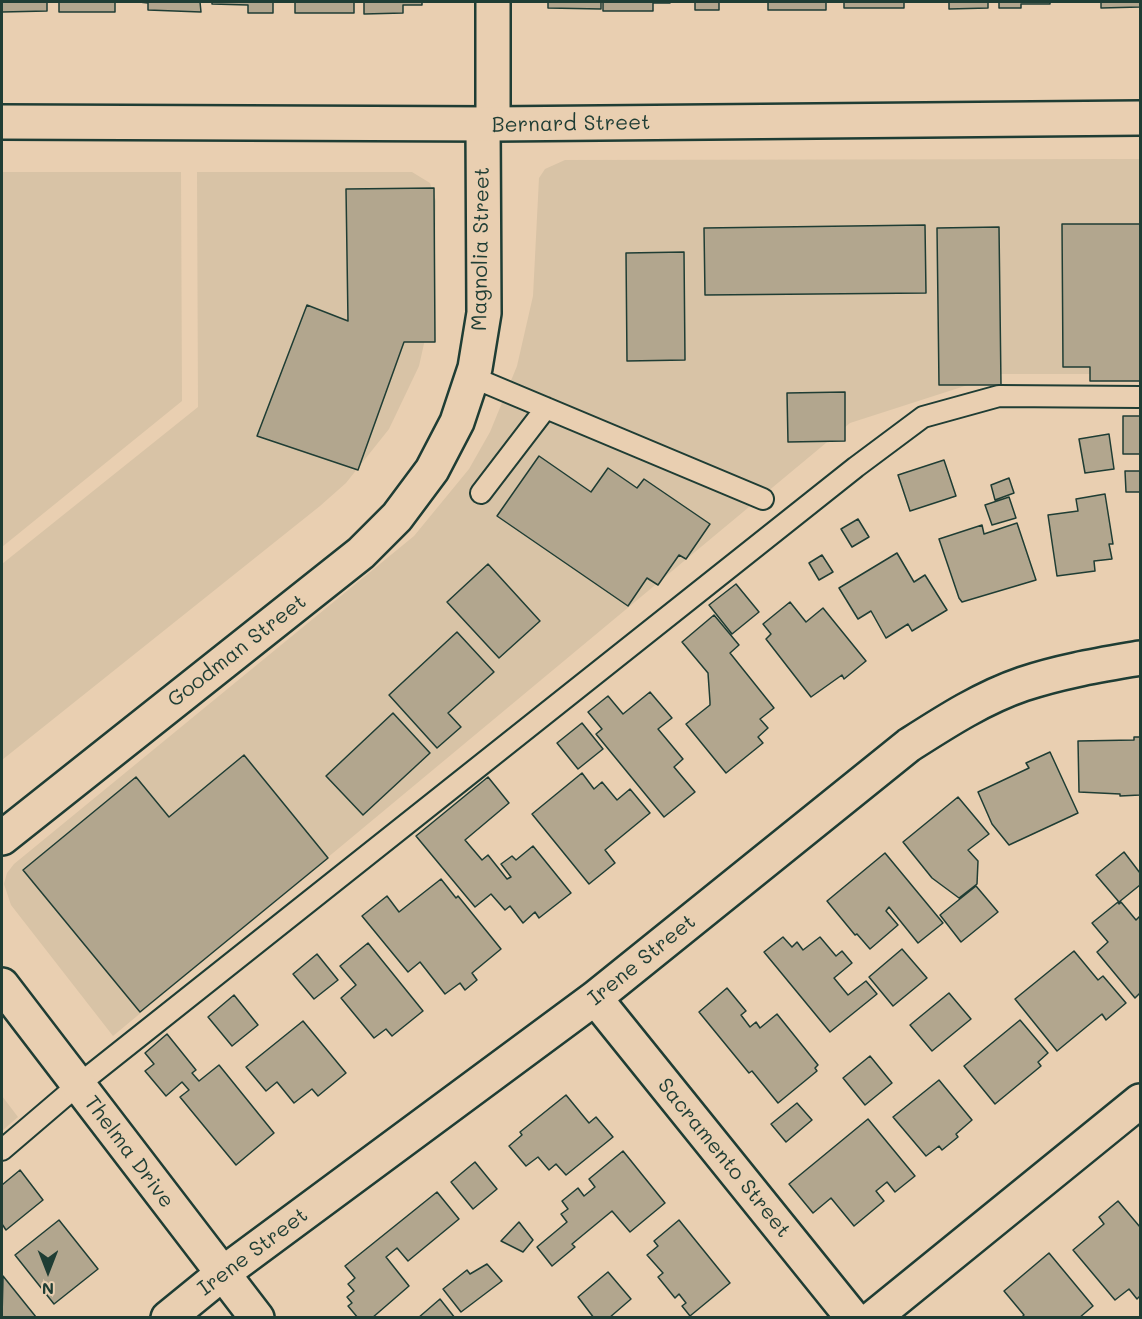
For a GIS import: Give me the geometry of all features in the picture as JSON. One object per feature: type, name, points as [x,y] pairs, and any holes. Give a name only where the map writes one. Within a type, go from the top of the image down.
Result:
[{"type":"street","name":"Magnolia Street","points":[[448,440],[457,422],[472,377],[484,314],[493,2]]},
{"type":"street","name":"Bernard Street","points":[[2,122],[488,124],[1140,118]]},
{"type":"street","name":"Goodman Street","points":[[2,838],[361,553],[397,517],[432,470],[448,440]]},
{"type":"street","name":"Irene Street","points":[[168,1317],[222,1274],[595,998],[909,745],[962,712],[1021,685],[1079,668],[1140,658]]},
{"type":"street","name":"Thelma Drive","points":[[2,985],[257,1317]]},
{"type":"street","name":"Sacramento Street","points":[[595,998],[853,1317]]},
{"type":"street","points":[[873,1317],[1140,1101]]},
{"type":"lane","points":[[472,377],[763,499]]},
{"type":"lane","points":[[2,1150],[78,1085],[846,474],[923,417],[999,396],[1140,397]]},
{"type":"lane","points":[[481,493],[546,408]]},
{"type":"shaded area","points":[[1140,159],[1140,374],[1002,374],[850,423],[113,1036],[11,905],[4,884],[7,873],[14,864],[414,536],[469,469],[490,432],[517,366],[533,296],[539,178],[545,169],[565,160]]},
{"type":"shaded area","points":[[2,172],[181,172],[182,401],[2,547]]},
{"type":"shaded area","points":[[197,172],[412,172],[430,183],[436,201],[434,299],[419,366],[389,429],[346,483],[2,760],[2,564],[198,407]]},
{"type":"shaded area","points":[[2,1096],[18,1117],[2,1131]]},
{"type":"building","points":[[2,2],[47,2],[47,11],[2,12]]},
{"type":"building","points":[[59,2],[115,2],[115,12],[59,12]]},
{"type":"building","points":[[139,2],[200,2],[201,12],[148,10],[148,3]]},
{"type":"building","points":[[212,2],[273,2],[273,13],[248,13],[248,5],[212,4]]},
{"type":"building","points":[[295,2],[354,2],[354,13],[295,13]]},
{"type":"building","points":[[364,2],[422,2],[422,5],[403,5],[403,13],[364,14]]},
{"type":"building","points":[[548,2],[601,2],[601,9],[548,8]]},
{"type":"building","points":[[603,2],[670,3],[653,3],[653,11],[603,11]]},
{"type":"building","points":[[695,2],[719,2],[719,10],[695,10]]},
{"type":"building","points":[[768,2],[826,2],[826,10],[768,10]]},
{"type":"building","points":[[844,2],[904,2],[904,8],[844,8]]},
{"type":"building","points":[[949,2],[988,2],[988,8],[949,9]]},
{"type":"building","points":[[999,2],[1050,2],[1050,4],[1021,4],[1021,8],[999,8]]},
{"type":"building","points":[[1101,2],[1140,2],[1140,7],[1101,8]]},
{"type":"building","points":[[434,188],[435,342],[404,342],[358,470],[257,436],[307,305],[348,321],[346,189]]},
{"type":"building","points":[[1062,224],[1140,224],[1140,381],[1090,381],[1090,367],[1063,367]]},
{"type":"building","points":[[925,225],[926,293],[705,295],[704,228]]},
{"type":"building","points":[[999,227],[1001,385],[939,385],[937,228]]},
{"type":"building","points":[[684,252],[685,360],[627,361],[626,253]]},
{"type":"building","points":[[845,392],[845,441],[788,442],[787,393]]},
{"type":"building","points":[[1123,416],[1140,416],[1140,454],[1123,454]]},
{"type":"building","points":[[1109,434],[1114,469],[1085,473],[1079,439]]},
{"type":"building","points":[[539,456],[591,492],[608,468],[637,488],[644,479],[710,524],[686,559],[679,555],[658,585],[647,578],[628,606],[497,516]]},
{"type":"building","points":[[944,460],[956,496],[910,511],[898,475]]},
{"type":"building","points":[[1125,471],[1140,471],[1140,492],[1126,492]]},
{"type":"building","points":[[1009,478],[1014,493],[995,500],[991,485]]},
{"type":"building","points":[[1105,494],[1113,544],[1109,544],[1112,559],[1094,561],[1095,571],[1057,576],[1048,515],[1078,511],[1076,499]]},
{"type":"building","points":[[1009,497],[1016,518],[992,525],[985,505]]},
{"type":"building","points":[[858,519],[869,537],[852,547],[841,529]]},
{"type":"building","points":[[1017,523],[1036,580],[962,602],[939,539],[982,525],[984,534]]},
{"type":"building","points":[[897,553],[914,582],[925,575],[947,610],[912,631],[908,624],[886,638],[871,611],[858,619],[839,588]]},
{"type":"building","points":[[822,555],[833,572],[819,580],[809,563]]},
{"type":"building","points":[[488,564],[540,621],[499,658],[447,602]]},
{"type":"building","points":[[736,584],[759,612],[732,634],[709,605]]},
{"type":"building","points":[[790,602],[806,622],[823,608],[866,661],[844,679],[842,675],[811,697],[766,639],[771,634],[763,624]]},
{"type":"building","points":[[714,615],[739,645],[730,653],[774,708],[760,719],[768,728],[758,737],[763,743],[726,773],[686,724],[710,705],[710,702],[708,673],[682,642]]},
{"type":"building","points":[[457,632],[494,672],[448,713],[461,727],[437,748],[389,695]]},
{"type":"building","points":[[650,692],[672,718],[658,729],[683,759],[674,767],[695,792],[664,817],[596,734],[602,729],[588,712],[608,696],[623,714]]},
{"type":"building","points":[[393,713],[430,753],[363,815],[326,776]]},
{"type":"building","points":[[582,723],[603,749],[578,769],[557,743]]},
{"type":"building","points":[[1134,737],[1140,737],[1140,795],[1120,796],[1120,794],[1079,792],[1078,741],[1134,740]]},
{"type":"building","points":[[1050,752],[1078,813],[1009,845],[992,824],[978,792],[1029,768],[1026,763]]},
{"type":"building","points":[[244,755],[328,858],[140,1012],[23,870],[136,777],[169,817]]},
{"type":"building","points":[[582,773],[594,789],[602,782],[617,800],[630,789],[650,813],[605,850],[615,863],[589,884],[532,814]]},
{"type":"building","points":[[488,777],[509,803],[465,840],[482,860],[488,855],[507,879],[511,877],[501,864],[512,856],[516,860],[533,846],[571,893],[539,918],[535,912],[523,923],[510,906],[505,910],[491,894],[475,907],[416,836]]},
{"type":"building","points":[[958,797],[989,834],[968,850],[978,861],[977,884],[959,898],[932,878],[903,842]]},
{"type":"building","points":[[1124,852],[1140,873],[1140,885],[1119,902],[1096,875]]},
{"type":"building","points":[[885,853],[943,923],[918,943],[889,907],[886,911],[898,925],[870,949],[857,934],[855,935],[827,901]]},
{"type":"building","points":[[441,879],[456,898],[458,896],[501,949],[472,973],[477,980],[465,990],[460,983],[445,994],[420,962],[408,972],[362,916],[387,896],[399,912]]},
{"type":"building","points":[[976,886],[998,912],[961,942],[940,915]]},
{"type":"building","points":[[1118,902],[1119,904],[1121,902],[1136,920],[1140,916],[1140,993],[1135,998],[1097,952],[1108,942],[1092,923]]},
{"type":"building","points":[[783,937],[792,947],[797,942],[803,950],[820,937],[836,956],[842,951],[852,963],[834,978],[848,995],[866,981],[877,994],[830,1032],[764,952]]},
{"type":"building","points":[[368,943],[423,1011],[392,1036],[386,1029],[374,1038],[341,998],[356,985],[340,966]]},
{"type":"building","points":[[902,949],[927,978],[893,1006],[869,977]]},
{"type":"building","points":[[1074,951],[1098,980],[1103,976],[1126,1003],[1106,1020],[1102,1014],[1057,1051],[1015,999]]},
{"type":"building","points":[[317,954],[338,980],[314,999],[293,974]]},
{"type":"building","points":[[727,988],[746,1011],[741,1015],[750,1027],[756,1022],[760,1028],[777,1014],[818,1065],[815,1068],[817,1071],[778,1103],[752,1071],[749,1073],[699,1012]]},
{"type":"building","points":[[949,993],[971,1019],[932,1051],[910,1025]]},
{"type":"building","points":[[234,995],[258,1025],[232,1046],[208,1017]]},
{"type":"building","points":[[1020,1020],[1048,1053],[1038,1062],[1041,1066],[995,1104],[964,1066]]},
{"type":"building","points":[[303,1021],[346,1073],[318,1096],[312,1089],[294,1103],[277,1082],[266,1091],[246,1067]]},
{"type":"building","points":[[167,1034],[196,1070],[192,1073],[199,1081],[219,1065],[274,1133],[236,1165],[180,1097],[189,1090],[182,1082],[166,1096],[145,1071],[154,1064],[145,1053]]},
{"type":"building","points":[[870,1056],[892,1083],[865,1105],[843,1078]]},
{"type":"building","points":[[939,1080],[972,1120],[956,1134],[958,1137],[942,1150],[939,1146],[926,1156],[893,1117]]},
{"type":"building","points":[[566,1095],[589,1123],[596,1117],[613,1137],[566,1175],[556,1164],[549,1170],[538,1157],[526,1166],[509,1146],[522,1135],[520,1132]]},
{"type":"building","points":[[797,1103],[812,1120],[786,1142],[771,1124]]},
{"type":"building","points":[[868,1119],[915,1176],[895,1192],[887,1182],[876,1191],[884,1201],[854,1226],[831,1198],[813,1213],[789,1184]]},
{"type":"building","points":[[623,1151],[665,1203],[630,1232],[612,1211],[572,1244],[575,1247],[552,1266],[537,1247],[567,1222],[561,1214],[568,1209],[562,1201],[578,1188],[584,1196],[595,1187],[589,1179]]},
{"type":"building","points":[[475,1162],[497,1189],[473,1209],[451,1182]]},
{"type":"building","points":[[20,1170],[43,1200],[6,1230],[2,1224],[2,1185]]},
{"type":"building","points":[[437,1192],[459,1219],[408,1261],[397,1248],[386,1257],[409,1286],[372,1318],[358,1318],[348,1306],[352,1303],[347,1297],[354,1291],[348,1284],[355,1278],[345,1266]]},
{"type":"building","points":[[1118,1201],[1140,1227],[1140,1296],[1137,1299],[1129,1289],[1115,1300],[1073,1250],[1104,1224],[1099,1217]]},
{"type":"building","points":[[59,1220],[98,1269],[54,1304],[15,1255]]},
{"type":"building","points":[[679,1220],[730,1283],[690,1316],[682,1306],[686,1303],[679,1294],[675,1298],[658,1277],[663,1273],[647,1255],[658,1246],[654,1241]]},
{"type":"building","points":[[519,1222],[533,1240],[523,1252],[501,1241]]},
{"type":"building","points":[[1049,1253],[1093,1306],[1079,1318],[1021,1318],[1024,1315],[1004,1291]]},
{"type":"building","points":[[487,1264],[502,1281],[461,1312],[443,1289],[467,1270],[470,1274]]},
{"type":"building","points":[[608,1272],[631,1299],[609,1318],[594,1318],[578,1297]]},
{"type":"building","points":[[3,1276],[36,1317],[2,1318]]},
{"type":"building","points":[[440,1299],[455,1318],[418,1318]]}]
